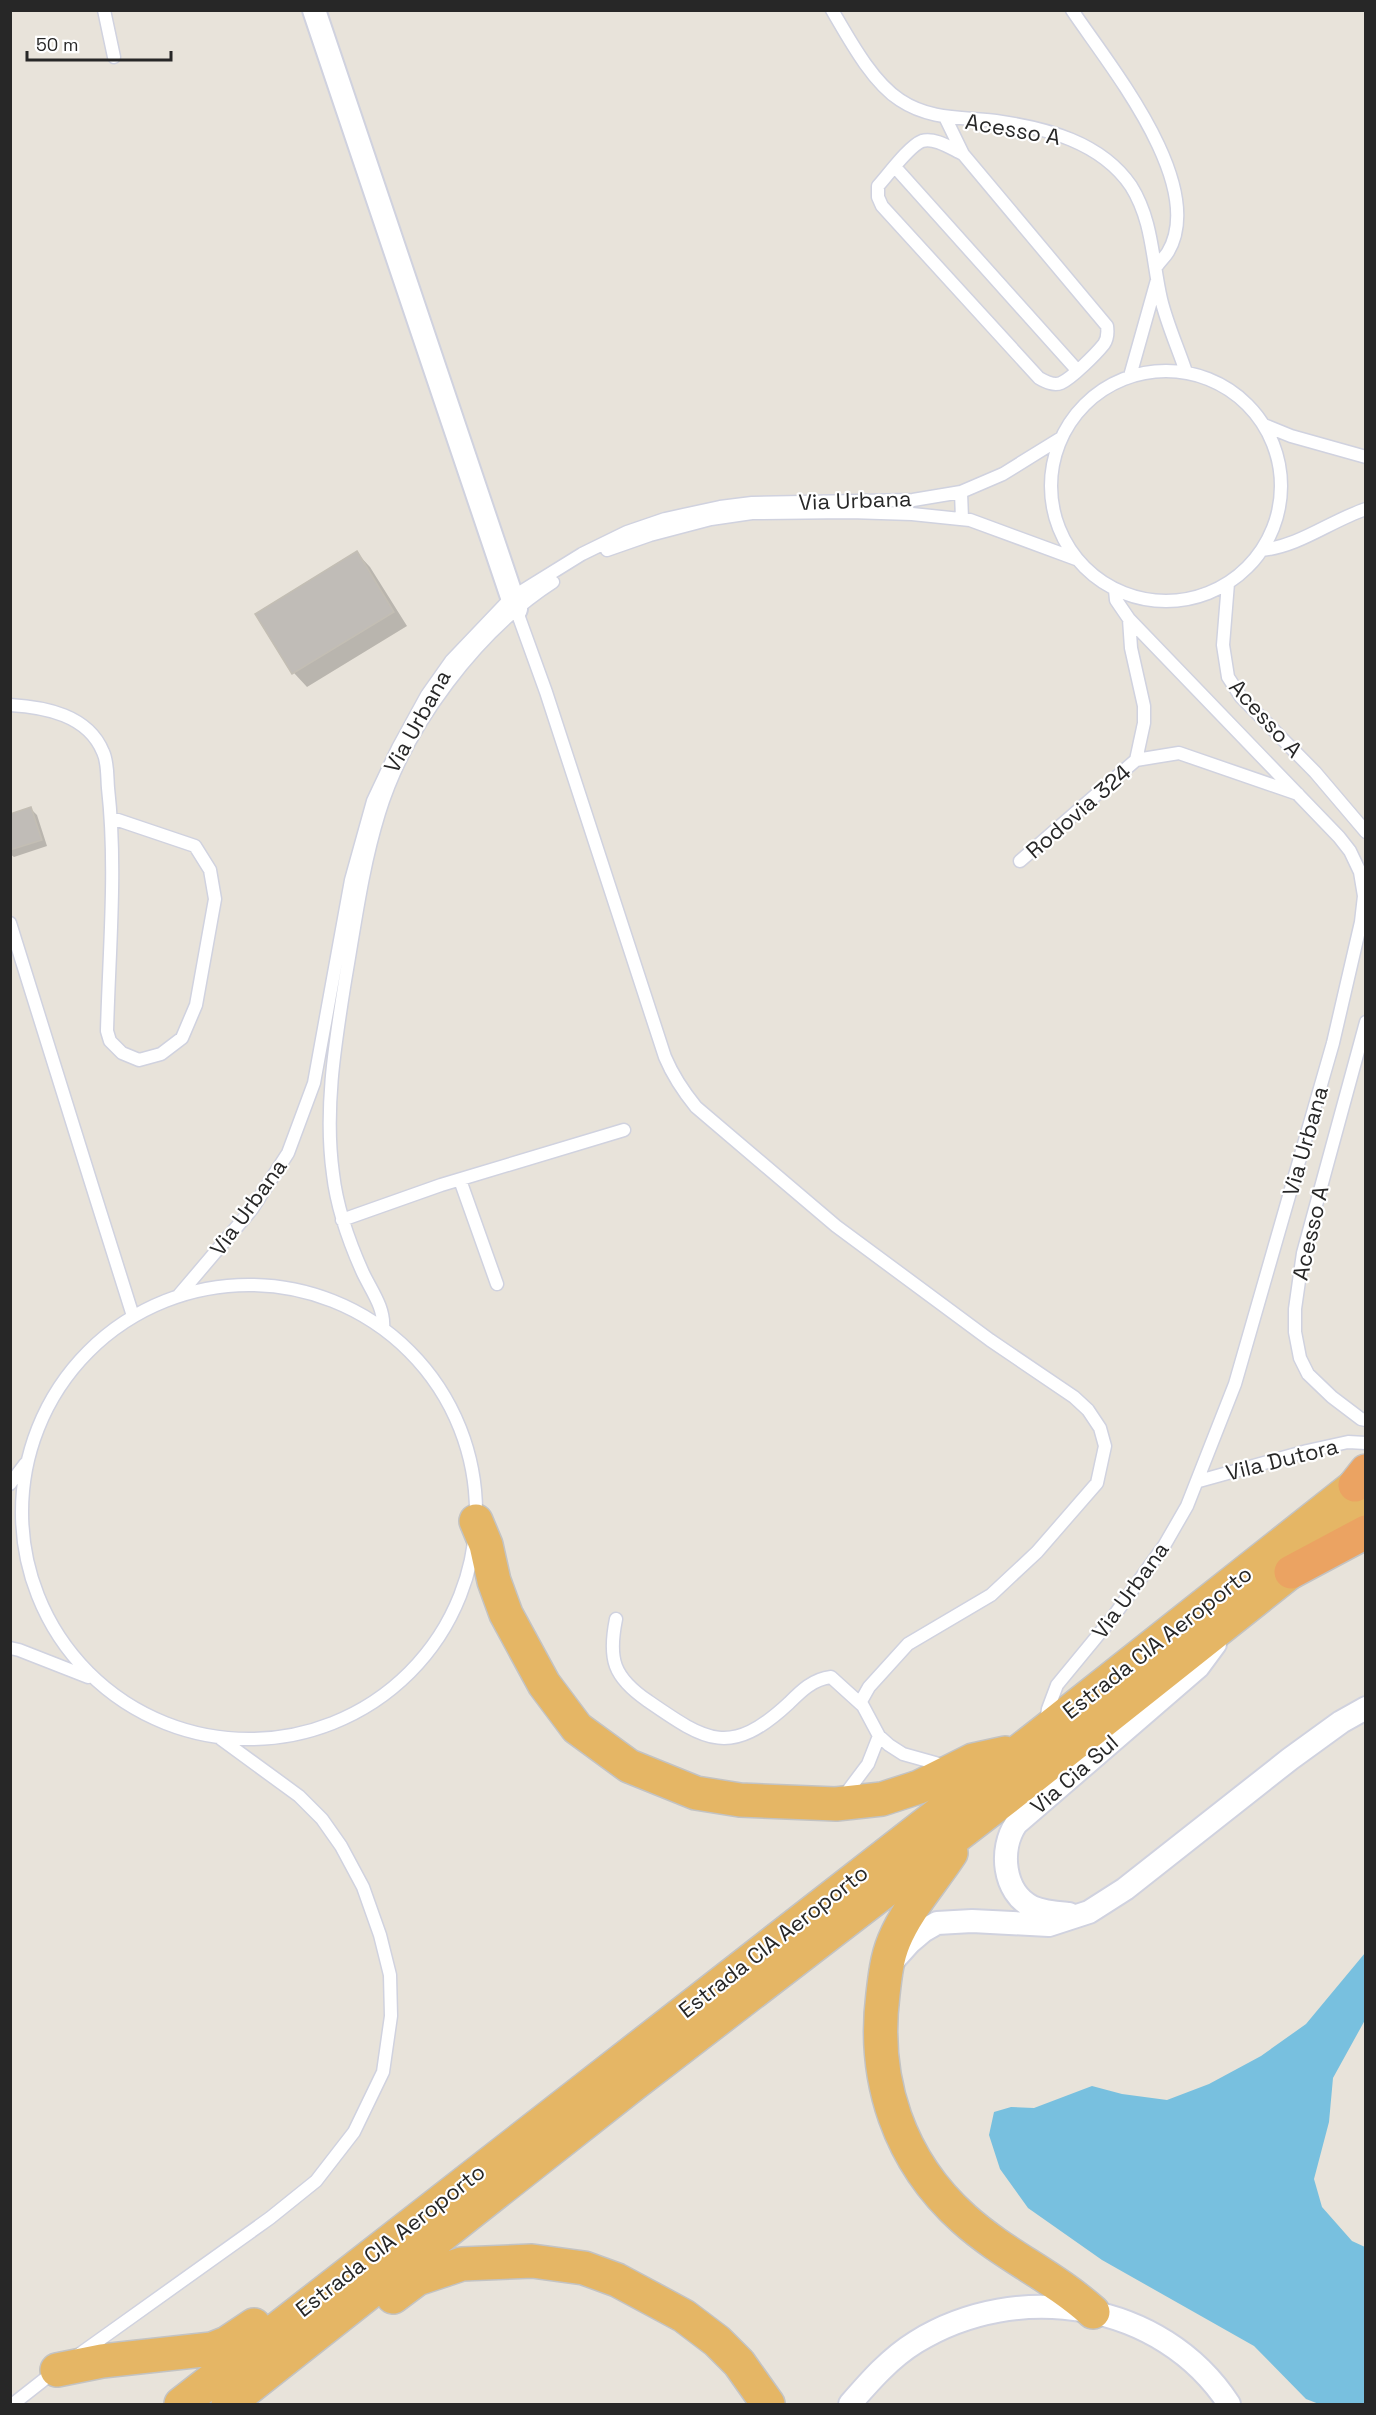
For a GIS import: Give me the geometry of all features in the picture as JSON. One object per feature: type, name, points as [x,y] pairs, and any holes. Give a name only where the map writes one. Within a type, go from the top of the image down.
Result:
[{"type":"highway","name":"Estrada CIA Aeroporto","points":[[181,2404],[1033,1740],[1363,1487]]},
{"type":"highway","name":"Estrada CIA Aeroporto","points":[[228,2404],[634,2083],[970,1825],[1291,1572],[1363,1487]]},
{"type":"highway","points":[[476,1521],[486,1545],[494,1581],[506,1614],[544,1684],[577,1728],[629,1766],[696,1793],[740,1800],[836,1804],[882,1799],[919,1787],[974,1760],[1033,1740]]},
{"type":"highway","points":[[1291,1572],[1365,1532]]},
{"type":"highway","points":[[970,1825],[894,1941],[886,1969],[880,2018],[884,2080],[894,2115],[914,2160],[929,2183],[991,2242],[1072,2293],[1093,2312]]},
{"type":"highway","points":[[57,2370],[102,2361],[212,2349],[227,2343],[374,2234],[434,2205]]},
{"type":"highway","points":[[253,2404],[417,2279],[462,2264],[496,2261],[551,2262],[584,2268],[617,2280],[653,2298],[684,2316],[717,2341],[739,2363],[768,2404]]},
{"type":"street","points":[[314,10],[514,604]]},
{"type":"street","name":"Via Cia Sul","points":[[1089,1912],[1053,1912],[1033,1908],[1020,1898],[1009,1880],[1005,1862],[1010,1832],[1016,1824],[1198,1667],[1237,1614]]},
{"type":"street","points":[[886,1969],[910,1942],[923,1931],[938,1923],[972,1921],[1049,1925],[1089,1912],[1125,1889],[1290,1759],[1341,1722],[1365,1708]]},
{"type":"street","points":[[850,2404],[879,2371],[915,2342],[957,2321],[1001,2309],[1048,2306],[1093,2312],[1131,2324],[1166,2343],[1197,2367],[1230,2402]]},
{"type":"lane","points":[[104,10],[114,57]]},
{"type":"lane","name":"Acesso A","points":[[832,10],[882,84],[900,100],[927,114],[996,121],[1045,130],[1075,141],[1100,155],[1117,169],[1131,187],[1146,214],[1161,299],[1186,372]]},
{"type":"lane","points":[[1072,10],[1140,110],[1169,168],[1176,199],[1176,227],[1169,251],[1157,271]]},
{"type":"lane","points":[[945,117],[963,154],[1107,326],[1108,334],[1104,344],[1061,383],[1050,384],[1039,378],[890,214],[878,197],[878,186],[914,147],[923,141],[938,142],[963,154]]},
{"type":"lane","points":[[895,167],[1077,370]]},
{"type":"lane","name":"Acesso A","points":[[1130,376],[1157,271]]},
{"type":"lane","points":[[1158,370],[1186,372],[1217,382],[1244,400],[1264,425],[1277,455],[1281,487],[1276,520],[1262,550],[1228,583],[1191,598],[1152,601],[1115,590],[1094,576],[1076,559],[1062,537],[1053,513],[1051,488],[1053,462],[1061,438],[1073,418],[1089,400],[1108,386],[1130,376],[1158,370]]},
{"type":"lane","points":[[1264,425],[1292,436],[1365,457]]},
{"type":"lane","name":"Via Urbana","points":[[179,1295],[252,1209],[288,1153],[314,1083],[351,880],[373,801],[427,695],[451,661],[514,604],[582,554],[627,532],[665,519],[720,507],[753,503],[913,500],[962,492],[1003,474],[1061,438]]},
{"type":"lane","points":[[962,492],[962,519]]},
{"type":"lane","points":[[1262,550],[1290,545],[1347,515],[1365,509]]},
{"type":"lane","name":"Via Urbana","points":[[383,1328],[383,1316],[363,1274],[342,1220],[333,1177],[329,1138],[335,1041],[363,873],[380,810],[401,761],[434,702],[467,658],[514,604],[528,598],[612,547],[680,526],[752,513],[912,514],[962,519],[996,529],[1076,559]]},
{"type":"lane","name":"Acesso A","points":[[1228,583],[1223,645],[1228,677],[1241,697],[1315,772],[1365,832]]},
{"type":"lane","name":"Via Urbana","points":[[1033,1740],[1057,1685],[1113,1617],[1164,1546],[1199,1481],[1235,1384],[1333,1043],[1361,922],[1364,896],[1360,872],[1350,851],[1301,795],[1129,619],[1116,600],[1115,590]]},
{"type":"lane","points":[[514,604],[546,692],[665,1057],[672,1074],[684,1092],[704,1114],[836,1226],[990,1340],[1074,1397],[1088,1410],[1100,1428],[1105,1446],[1096,1484],[1037,1552],[991,1595],[908,1644],[869,1687],[860,1703]]},
{"type":"lane","points":[[1129,619],[1131,648],[1144,706],[1144,723],[1136,760],[1179,753],[1301,795]]},
{"type":"lane","points":[[10,705],[39,706],[63,714],[90,732],[104,753],[112,818],[107,1031],[110,1041],[122,1053],[139,1060],[161,1054],[182,1038],[196,1005],[215,899],[210,870],[195,846],[112,818]]},
{"type":"lane","name":"Rodovia 324","points":[[1020,861],[1136,760]]},
{"type":"lane","points":[[10,923],[64,1102],[133,1316]]},
{"type":"lane","name":"Acesso A","points":[[1365,1022],[1303,1253],[1295,1309],[1295,1332],[1300,1358],[1308,1374],[1332,1397],[1365,1420]]},
{"type":"lane","points":[[342,1220],[460,1180],[624,1130]]},
{"type":"lane","points":[[460,1180],[497,1284]]},
{"type":"lane","points":[[90,1678],[60,1642],[38,1602],[24,1556],[20,1509],[26,1463],[48,1405],[84,1354],[133,1316],[179,1295],[221,1286],[264,1285],[306,1291],[346,1306],[383,1328],[416,1357],[443,1393],[453,1413],[462,1433],[473,1476],[476,1521],[471,1558],[460,1594],[444,1628],[422,1659],[396,1686],[365,1708],[332,1724],[295,1736],[258,1740],[220,1739]]},
{"type":"lane","name":"Vila Dutora","points":[[1199,1481],[1307,1451],[1348,1442],[1365,1443]]},
{"type":"lane","points":[[10,1484],[26,1463]]},
{"type":"lane","points":[[616,1619],[612,1656],[617,1672],[633,1691],[682,1724],[709,1737],[726,1739],[749,1732],[780,1712],[818,1679],[831,1677],[860,1703],[879,1736],[903,1754],[955,1769]]},
{"type":"lane","points":[[10,1648],[90,1678],[152,1716],[220,1739],[299,1796],[322,1819],[341,1846],[363,1887],[380,1935],[390,1975],[390,2016],[383,2072],[354,2132],[316,2181],[270,2218],[13,2404]]},
{"type":"lane","points":[[836,1804],[853,1787],[868,1764],[879,1736]]},
{"type":"water","points":[[1365,1953],[1365,2020],[1333,2078],[1329,2122],[1314,2179],[1322,2207],[1352,2241],[1365,2247],[1365,2404],[1319,2404],[1306,2399],[1254,2346],[1102,2260],[1028,2208],[1000,2169],[989,2135],[994,2112],[1011,2107],[1034,2108],[1092,2086],[1122,2094],[1167,2100],[1209,2084],[1261,2056],[1306,2024]]},
{"type":"building","points":[[357,551],[394,612],[292,674],[255,614]]},
{"type":"building","points":[[31,807],[42,840],[10,850],[10,814]]}]
